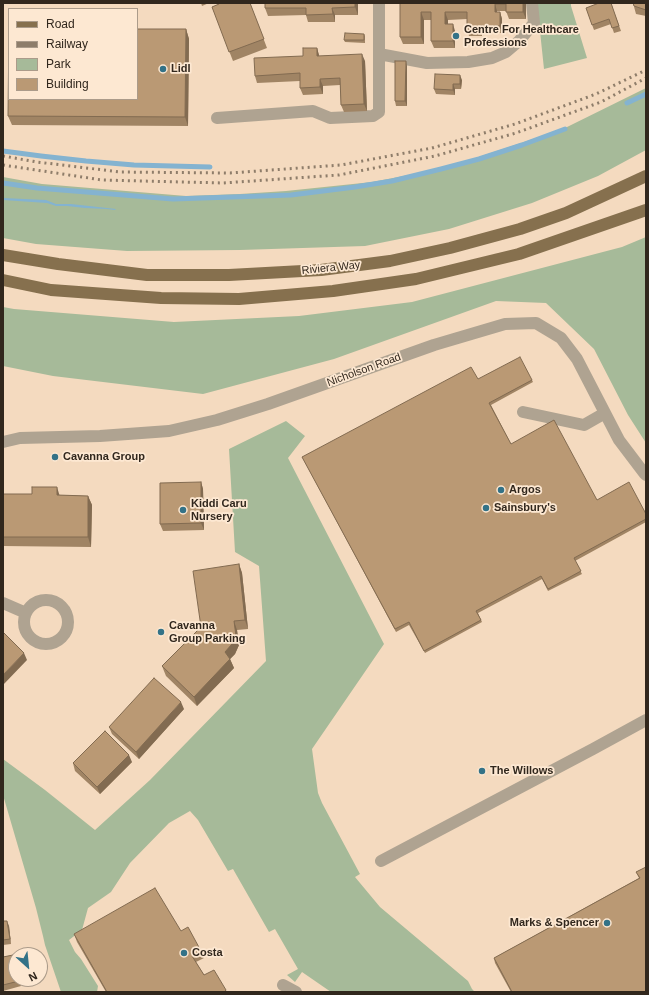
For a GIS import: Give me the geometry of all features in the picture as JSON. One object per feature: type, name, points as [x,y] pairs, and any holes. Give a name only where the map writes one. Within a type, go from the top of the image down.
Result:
[{"type":"main road","name":"Riviera Way","points":[[3,254],[58,264],[147,275],[229,275],[321,270],[398,260],[520,229],[566,214],[646,176]]},
{"type":"main road","name":"Riviera Way","points":[[3,280],[51,290],[161,298],[239,299],[333,291],[416,279],[519,254],[646,210]]},
{"type":"lane","points":[[217,118],[313,111],[330,118],[373,116],[379,112],[379,3]]},
{"type":"lane","points":[[379,54],[427,63],[468,62],[492,58],[506,52],[534,23],[532,3]]},
{"type":"lane","name":"Nicholson Road","points":[[3,442],[20,438],[100,436],[169,431],[217,420],[268,404],[434,345],[505,324],[536,323],[561,338],[576,359],[619,440],[646,475]]},
{"type":"lane","points":[[523,412],[584,425],[605,414]]},
{"type":"lane","points":[[3,603],[26,613]]},
{"type":"lane","points":[[381,861],[587,753],[646,720]]},
{"type":"lane","points":[[283,985],[296,992]]},
{"type":"green space","points":[[537,3],[571,3],[587,58],[544,69]]},
{"type":"green space","points":[[646,88],[646,150],[598,176],[532,203],[449,229],[365,246],[240,250],[127,251],[36,244],[3,238],[3,177],[42,184],[186,196],[286,191],[372,182],[430,171],[470,160],[563,129]]},
{"type":"green space","points":[[646,237],[646,443],[628,415],[594,349],[546,303],[496,301],[334,359],[203,394],[53,376],[3,366],[3,307],[174,322],[299,316],[412,302],[622,247]]},
{"type":"green space","points":[[286,421],[305,436],[288,458],[384,644],[312,749],[318,793],[360,874],[355,877],[380,907],[468,981],[475,992],[331,992],[302,972],[295,982],[287,975],[298,969],[275,929],[269,932],[233,869],[228,871],[198,820],[190,811],[169,823],[130,863],[111,892],[88,908],[82,930],[69,940],[75,952],[98,986],[97,992],[61,992],[48,954],[48,947],[46,947],[45,945],[36,908],[3,795],[3,759],[95,830],[150,780],[266,661],[259,566],[235,552],[229,449]]},
{"type":"water","points":[[3,198],[46,200],[56,204],[71,204],[116,209],[56,206],[47,203],[3,200]]},
{"type":"building","points":[[219,3],[250,3],[264,39],[229,52],[212,7]]},
{"type":"building","points":[[265,3],[355,3],[355,7],[332,8],[333,14],[306,15],[306,8],[265,8]]},
{"type":"building","points":[[400,3],[523,3],[523,12],[506,12],[506,4],[495,4],[495,12],[500,12],[500,26],[480,26],[480,29],[467,29],[467,12],[445,12],[445,24],[453,24],[453,41],[431,41],[431,12],[421,12],[421,37],[400,37]]},
{"type":"building","points":[[599,3],[611,3],[619,26],[612,28],[609,19],[592,25],[586,8]]},
{"type":"building","points":[[633,3],[646,3],[646,10],[634,6]]},
{"type":"building","name":"Lidl","points":[[138,29],[186,29],[185,117],[8,116],[8,100],[138,100]]},
{"type":"building","points":[[345,33],[364,34],[364,40],[344,40]]},
{"type":"building","points":[[303,48],[317,48],[317,56],[362,54],[364,104],[341,105],[340,78],[320,79],[320,87],[300,88],[300,73],[255,76],[254,58],[303,56]]},
{"type":"building","points":[[395,61],[406,61],[405,101],[395,101]]},
{"type":"building","points":[[435,74],[460,75],[460,84],[453,84],[453,90],[434,89]]},
{"type":"building","name":"Sainsbury's","points":[[520,357],[532,380],[489,403],[511,444],[554,420],[597,500],[629,482],[646,514],[646,519],[574,558],[581,571],[548,589],[541,576],[476,611],[481,620],[424,651],[409,622],[395,629],[302,457],[471,367],[478,379]]},
{"type":"building","name":"Kiddi Caru Nursery","points":[[201,482],[201,523],[160,524],[160,483]]},
{"type":"building","points":[[32,487],[57,487],[57,495],[88,496],[88,537],[3,537],[3,494],[32,494]]},
{"type":"building","points":[[239,564],[245,620],[234,621],[236,636],[232,644],[225,652],[230,659],[194,697],[162,666],[201,627],[193,571]]},
{"type":"building","points":[[3,632],[24,653],[3,675]]},
{"type":"building","points":[[154,678],[181,702],[136,752],[109,727]]},
{"type":"building","points":[[105,731],[129,755],[97,787],[73,763]]},
{"type":"building","name":"Marks & Spencer","points":[[646,867],[646,992],[512,992],[494,958],[640,878],[636,872]]},
{"type":"building","points":[[155,888],[181,931],[188,927],[201,951],[192,956],[204,975],[214,970],[226,990],[224,992],[107,992],[74,934]]},
{"type":"building","points":[[3,921],[7,921],[10,939],[3,940]]},
{"type":"building","points":[[8,956],[8,984],[3,985],[3,957]]},
{"type":"waterway","points":[[627,103],[646,94]]},
{"type":"waterway","points":[[3,183],[37,188],[173,199],[291,195],[392,181],[479,159],[565,129]]},
{"type":"waterway","points":[[3,151],[134,165],[210,167]]},
{"type":"railway","points":[[3,156],[37,162],[120,172],[230,173],[341,165],[432,148],[515,124],[596,94],[646,70]]},
{"type":"railway","points":[[3,165],[102,180],[223,183],[339,175],[435,156],[516,133],[601,102],[646,78]]},
{"type":"place","name":"Centre For Healthcare Professions","points":[[456,36]]},
{"type":"place","name":"Lidl","points":[[163,69]]},
{"type":"place","name":"Cavanna Group","points":[[55,457]]},
{"type":"place","name":"Argos","points":[[501,490]]},
{"type":"place","name":"Sainsbury's","points":[[486,508]]},
{"type":"place","name":"Kiddi Caru Nursery","points":[[183,510]]},
{"type":"place","name":"Cavanna Group Parking","points":[[161,632]]},
{"type":"place","name":"The Willows","points":[[482,771]]},
{"type":"place","name":"Marks & Spencer","points":[[607,923]]},
{"type":"place","name":"Costa","points":[[184,953]]}]
